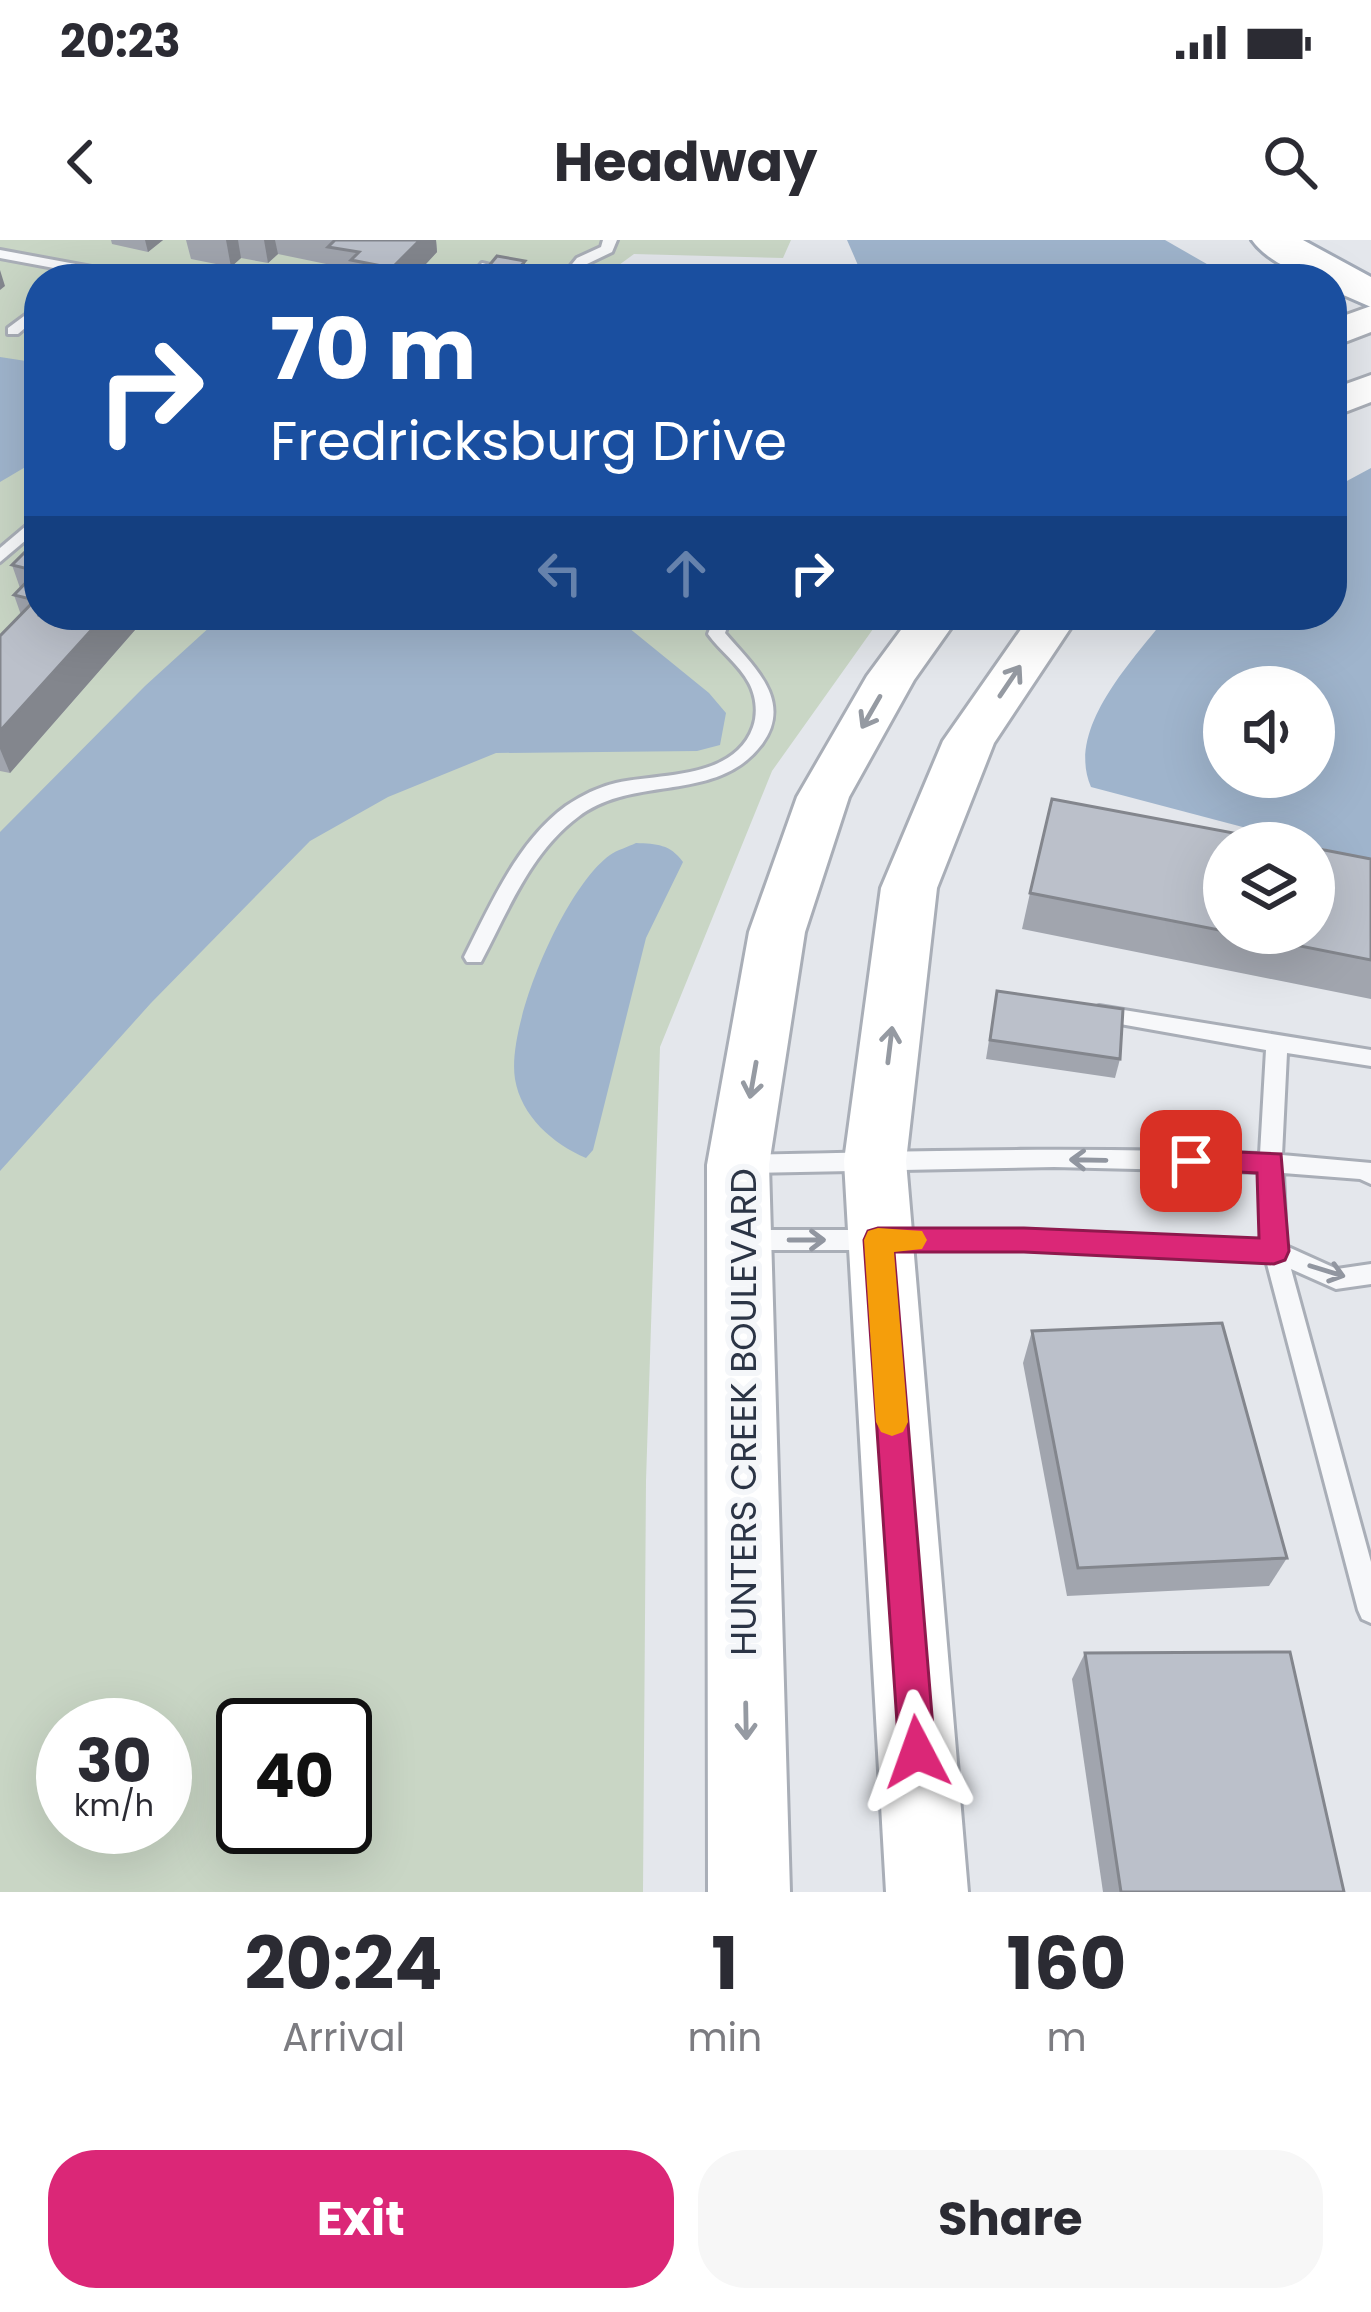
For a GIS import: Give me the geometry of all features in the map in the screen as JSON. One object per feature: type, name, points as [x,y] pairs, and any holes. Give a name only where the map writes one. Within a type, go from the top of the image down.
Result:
[{"type":"main road","points":[[1272,240],[1316,264]]},
{"type":"street","name":"HUNTERS CREEK BOULEVARD","points":[[749,1892],[736,1240],[739,1165],[778,932],[823,796],[892,676],[925,630]]},
{"type":"street","points":[[927,1892],[875,1161],[910,888],[969,741],[1045,630]]},
{"type":"lane","points":[[580,264],[607,249],[610,240]]},
{"type":"lane","points":[[0,254],[39,264]]},
{"type":"lane","points":[[14,331],[24,322]]},
{"type":"lane","points":[[0,557],[24,534]]},
{"type":"lane","points":[[474,957],[517,873],[578,807],[596,795],[713,773],[752,746],[762,729],[766,707],[759,683],[716,634],[718,630]]},
{"type":"lane","points":[[1073,1009],[1371,1058]]},
{"type":"lane","points":[[1276,1044],[1271,1162],[1274,1251],[1365,1569],[1371,1610]]},
{"type":"lane","points":[[739,1165],[1271,1162],[1365,1170],[1371,1175]]},
{"type":"lane","points":[[736,1240],[1024,1240],[1274,1251],[1336,1279],[1371,1274]]},
{"type":"green space","points":[[0,240],[791,240],[783,258],[634,254],[620,264],[24,264],[24,630],[872,630],[772,771],[660,1047],[646,1481],[643,1892],[0,1892]]},
{"type":"water","points":[[847,240],[1165,240],[1207,264],[857,264]]},
{"type":"water","points":[[0,357],[24,361],[24,468],[0,482]]},
{"type":"water","points":[[1371,468],[1371,861],[1335,851],[1335,822],[1223,822],[1091,787],[1085,764],[1087,741],[1107,695],[1156,630],[1347,630],[1347,481]]},
{"type":"water","points":[[207,630],[631,630],[709,693],[726,713],[720,745],[697,751],[496,753],[388,797],[310,841],[151,1003],[0,1171],[0,832]]},
{"type":"water","points":[[636,843],[662,846],[683,862],[646,938],[593,1150],[586,1158],[551,1137],[531,1117],[518,1092],[515,1055],[529,992],[558,925],[593,872],[610,855]]},
{"type":"building","points":[[335,240],[420,240],[396,264],[351,260],[359,252],[328,247]]},
{"type":"building","points":[[497,256],[525,261],[522,264],[490,264]]},
{"type":"building","points":[[24,611],[24,630],[91,630],[0,731],[0,636]]},
{"type":"building","points":[[1052,799],[1203,827],[1203,927],[1030,893]]},
{"type":"building","points":[[1335,852],[1371,859],[1371,960],[1335,953]]},
{"type":"building","points":[[997,991],[1123,1009],[1120,1059],[990,1040]]},
{"type":"building","points":[[1222,1323],[1287,1558],[1078,1568],[1032,1331]]},
{"type":"building","points":[[1290,1652],[1344,1892],[1121,1892],[1085,1653]]},
{"type":"slow traffic","points":[[892,1422],[878,1240],[912,1240]]},
{"type":"route","points":[[917,1752],[878,1240],[1024,1240],[1274,1251],[1271,1162],[1191,1161]]}]
